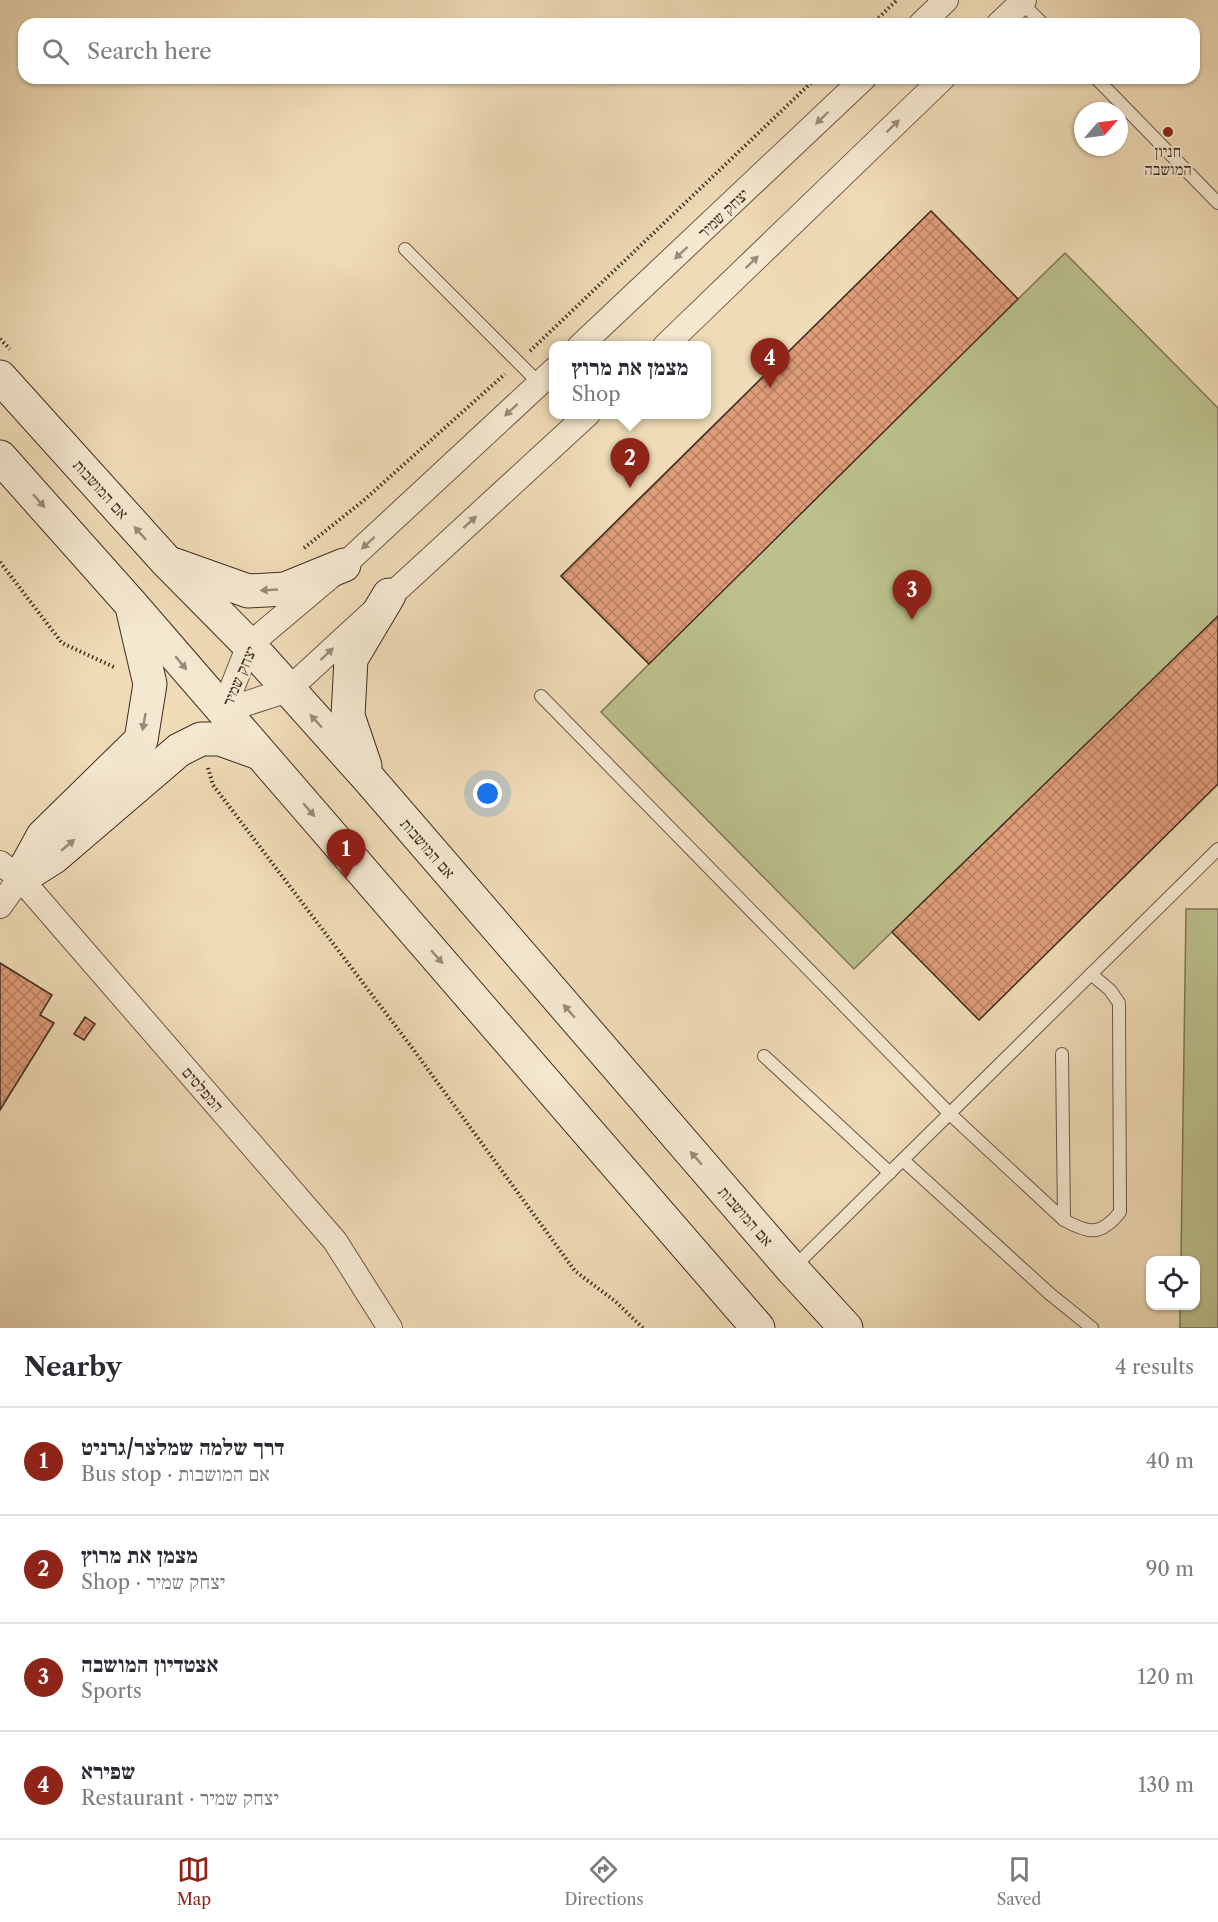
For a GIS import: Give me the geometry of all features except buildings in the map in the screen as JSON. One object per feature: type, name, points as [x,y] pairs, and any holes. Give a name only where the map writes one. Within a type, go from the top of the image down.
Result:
[{"type":"main road","name":"אם המושבות","points":[[0,377],[167,562],[249,645],[369,780],[792,1269],[846,1328]]},
{"type":"main road","points":[[0,457],[131,604],[758,1328]]},
{"type":"main road","points":[[167,562],[248,591],[285,589],[344,565]]},
{"type":"main road","points":[[369,780],[348,716],[351,659],[389,596]]},
{"type":"main road","points":[[10,871],[141,740],[150,684],[131,604]]},
{"type":"main road","points":[[10,871],[54,857],[179,750],[201,739],[220,739],[260,753]]},
{"type":"street","points":[[927,18],[946,0]]},
{"type":"street","points":[[1005,18],[1022,1]]},
{"type":"street","name":"יצחק שמיר","points":[[584,341],[858,84]]},
{"type":"street","points":[[668,341],[937,84]]},
{"type":"street","name":"יצחק שמיר","points":[[223,711],[249,645],[344,565],[546,377]]},
{"type":"street","name":"יצחק שמיר","points":[[223,711],[288,690],[583,419]]},
{"type":"street","points":[[0,906],[10,871]]},
{"type":"street","name":"המפלסים","points":[[10,871],[335,1241],[390,1328]]},
{"type":"lane","points":[[1022,1],[1038,18]]},
{"type":"lane","points":[[1102,84],[1218,202]]},
{"type":"lane","points":[[405,249],[546,377]]},
{"type":"lane","points":[[541,696],[950,1114],[1064,1220],[1080,1229],[1097,1231],[1111,1224],[1120,1212],[1119,1003],[1110,990],[1091,974]]},
{"type":"lane","points":[[792,1269],[1218,849]]},
{"type":"lane","points":[[1062,1054],[1064,1220]]},
{"type":"lane","points":[[764,1056],[890,1173]]},
{"type":"lane","points":[[903,1160],[1050,1294],[1092,1328]]},
{"type":"path","points":[[878,18],[897,0]]},
{"type":"path","points":[[0,562],[62,643],[150,684]]},
{"type":"path","points":[[201,739],[213,785],[413,1049],[575,1271],[615,1301],[643,1328]]},
{"type":"green space","points":[[931,211],[1018,299],[1065,253],[1218,408],[1218,784],[979,1020],[892,932],[854,969],[601,712],[649,664],[561,576]]},
{"type":"green space","points":[[1186,909],[1218,909],[1218,1328],[1180,1328],[1180,1310],[1200,1310],[1200,1256],[1181,1256]]},
{"type":"place","name":"חניון המושבה","points":[[1168,132]]},
{"type":"place","name":"שפירא","points":[[770,388]]},
{"type":"place","name":"מצמן את מרוץ","points":[[630,488]]},
{"type":"place","name":"אצטדיון המושבה","points":[[912,620]]},
{"type":"place","name":"דרך שלמה שמלצר/גרניט","points":[[346,879]]}]
